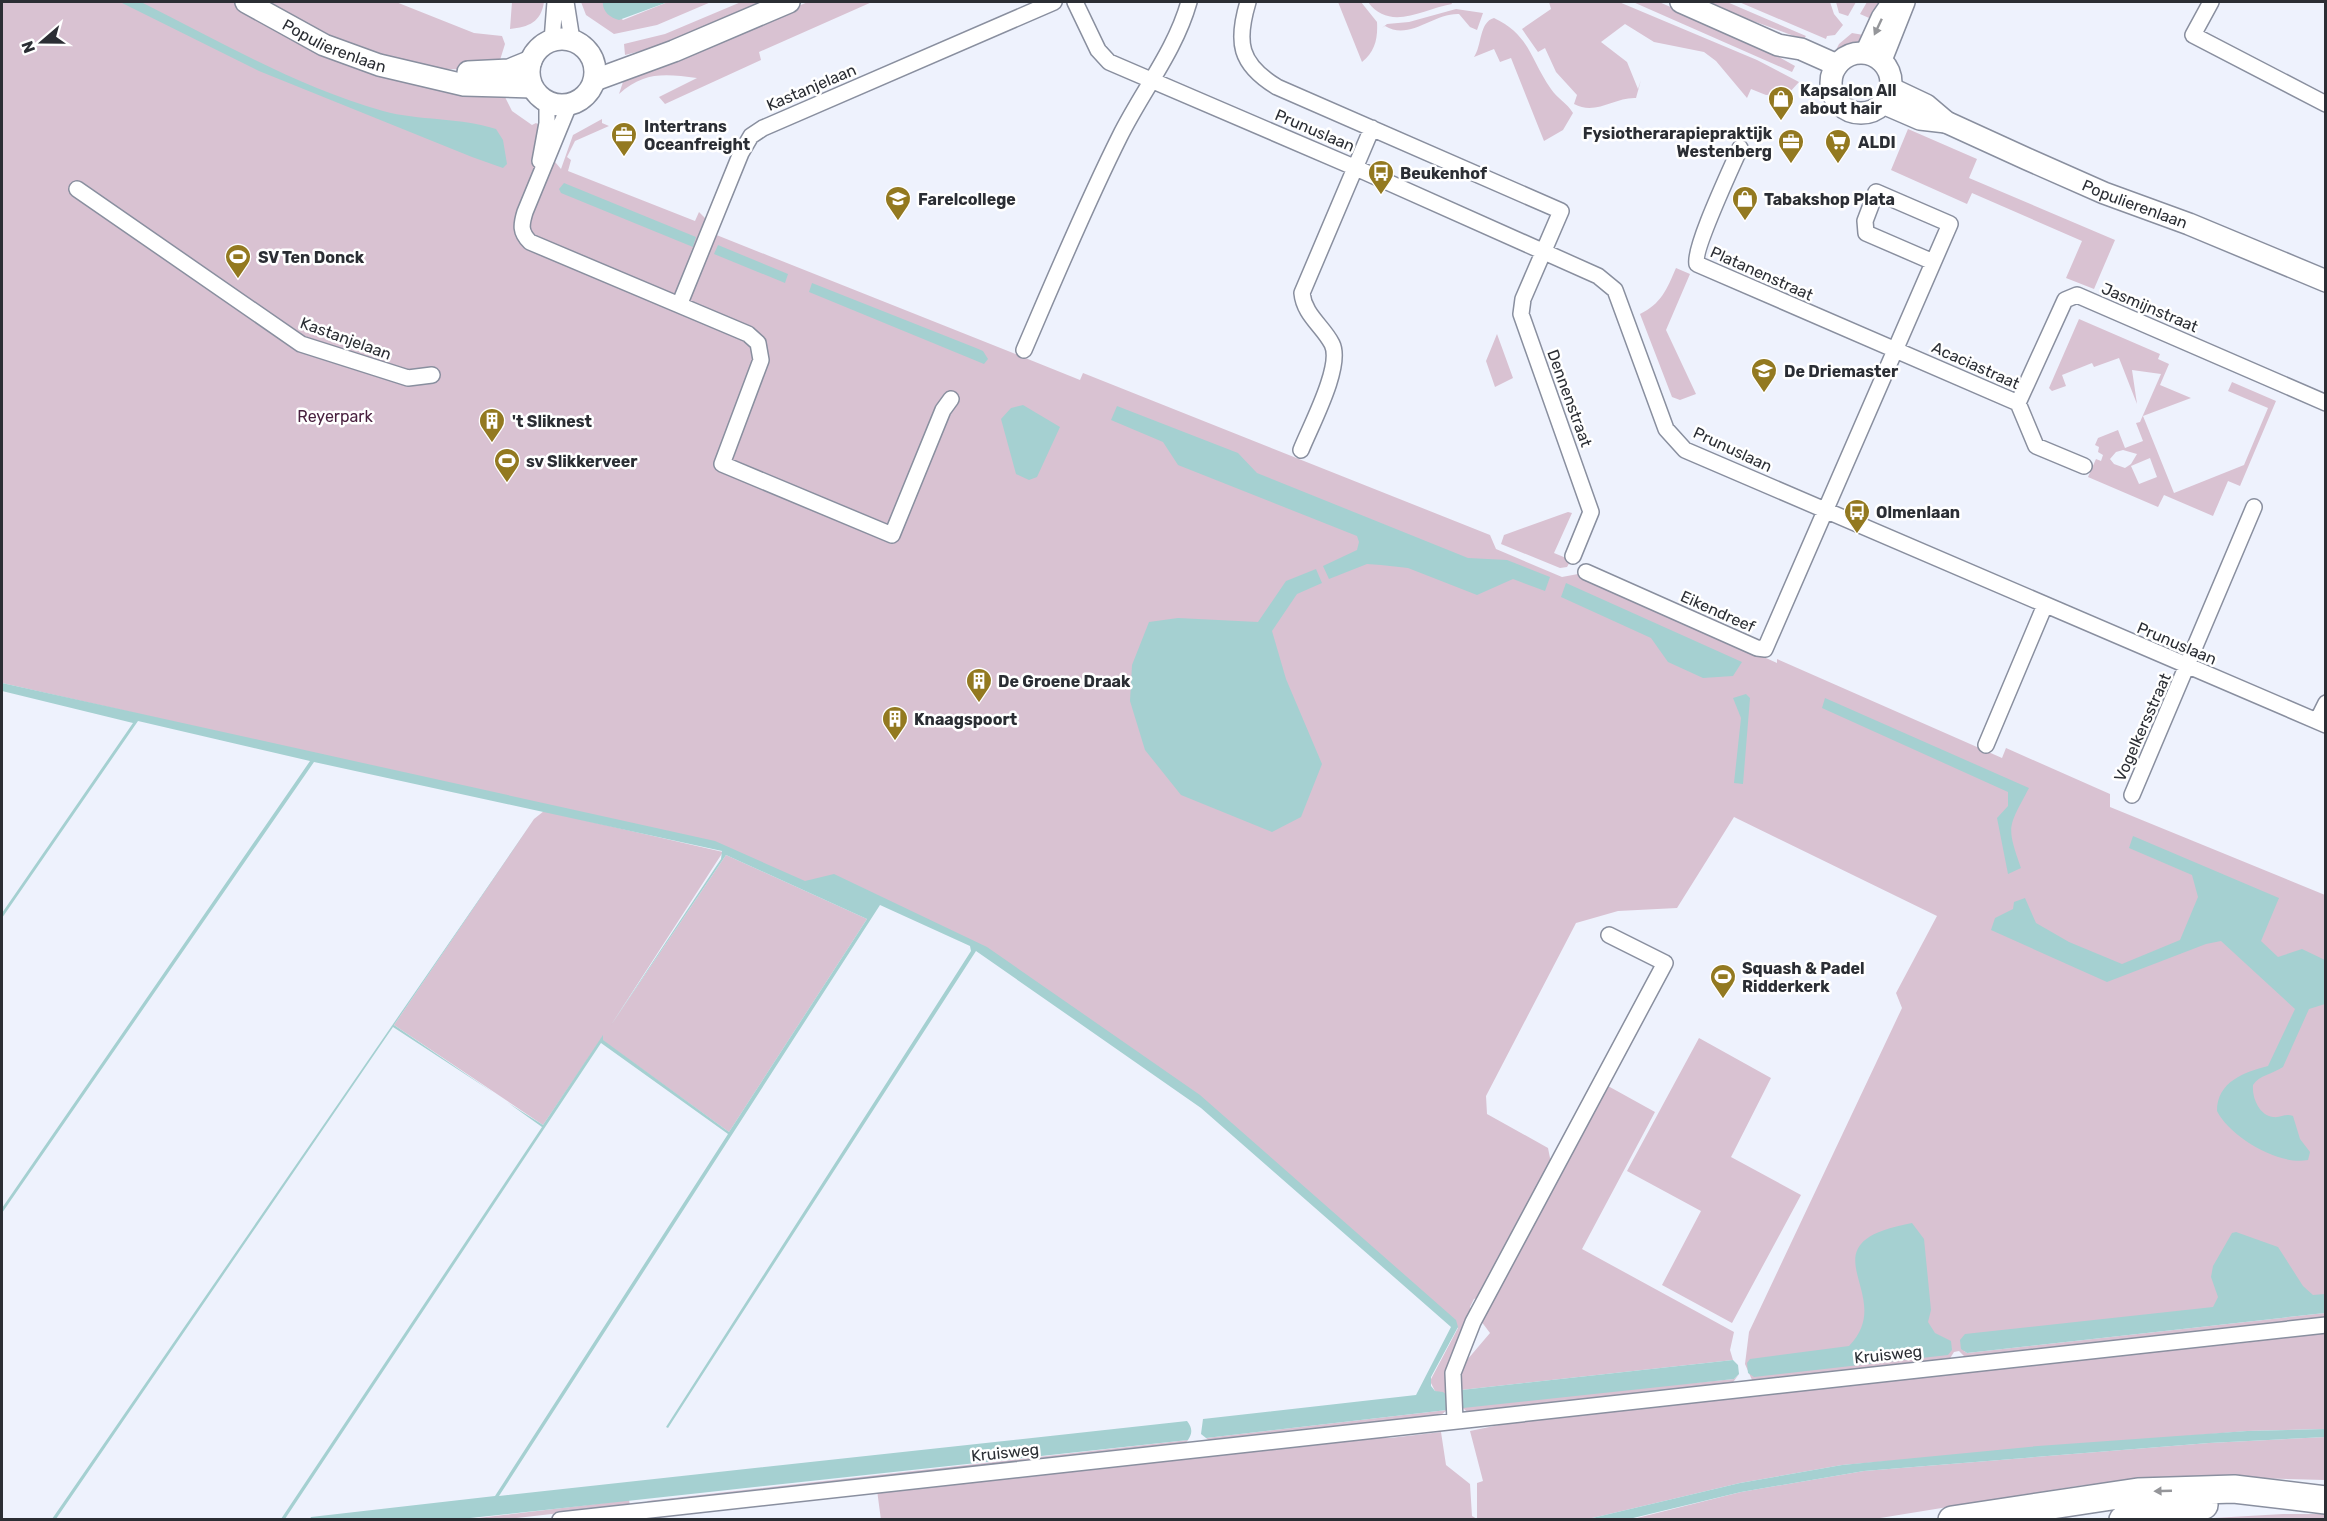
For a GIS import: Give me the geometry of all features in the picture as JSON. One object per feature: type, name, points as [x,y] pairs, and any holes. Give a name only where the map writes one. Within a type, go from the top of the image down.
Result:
[{"type":"highway","points":[[1952,1520],[2138,1492],[2234,1489],[2325,1502]]},
{"type":"highway","points":[[2123,1520],[2187,1506],[2325,1502]]},
{"type":"street","name":"Populierenlaan","points":[[249,2],[324,45],[379,64],[464,85],[540,94]]},
{"type":"street","points":[[555,2],[562,40]]},
{"type":"street","points":[[562,40],[566,2]]},
{"type":"street","points":[[594,70],[674,51],[789,2]]},
{"type":"street","name":"Kastanjelaan","points":[[680,303],[741,153],[751,136],[763,128],[1054,2]]},
{"type":"street","points":[[1075,2],[1098,50],[1109,62],[1153,81]]},
{"type":"street","points":[[1024,350],[1107,163],[1169,53],[1190,2]]},
{"type":"street","points":[[1248,2],[1240,38],[1246,59],[1259,76],[1276,87],[1372,128],[1302,293],[1311,318],[1333,345],[1335,366],[1301,450]]},
{"type":"street","points":[[1681,2],[1778,45],[1795,61],[1834,72]]},
{"type":"street","points":[[1874,57],[1882,18],[1893,2]]},
{"type":"street","points":[[1874,57],[1904,2]]},
{"type":"street","points":[[2211,2],[2193,35],[2325,104]]},
{"type":"street","points":[[541,170],[540,94],[529,70],[536,52],[562,40],[581,45],[594,70],[586,96],[569,105],[547,161],[541,170],[522,220],[523,235],[530,242],[680,303],[748,334],[758,343],[761,360],[722,465],[892,535],[943,410],[951,399]]},
{"type":"street","points":[[1850,55],[1874,57],[1889,73],[1887,96],[1869,112],[1852,111],[1845,108],[1834,96],[1834,72],[1850,55]]},
{"type":"street","name":"Populierenlaan","points":[[422,74],[508,70],[531,61]]},
{"type":"street","name":"Prunuslaan","points":[[1153,81],[1598,276],[1615,290],[1666,429],[1685,450],[2321,723]]},
{"type":"street","points":[[540,94],[569,105]]},
{"type":"street","name":"Populierenlaan","points":[[1887,96],[1920,119],[1946,122],[2104,193],[2189,224],[2325,281]]},
{"type":"street","name":"Dennenstraat","points":[[1372,128],[1561,211],[1523,299],[1521,314],[1592,512],[1573,556]]},
{"type":"street","name":"Platanenstraat","points":[[1740,148],[1713,208],[1709,226],[1696,254],[1697,264],[1895,350]]},
{"type":"street","name":"Kastanjelaan","points":[[77,189],[302,344],[408,378],[432,375]]},
{"type":"street","points":[[1825,511],[1950,224],[1876,192],[1865,221],[1866,233],[1933,262]]},
{"type":"street","name":"Jasmijnstraat","points":[[2018,403],[2065,300],[2077,295],[2325,403]]},
{"type":"street","name":"Acaciastraat","points":[[1895,350],[2018,403],[2036,446],[2084,466]]},
{"type":"street","name":"Vogelkersstraat","points":[[2132,795],[2254,507]]},
{"type":"street","name":"Eikendreef","points":[[1586,572],[1756,648],[1765,649],[1825,511]]},
{"type":"street","points":[[1986,745],[2045,605]]},
{"type":"street","points":[[2321,723],[2325,703]]},
{"type":"street","points":[[1454,1408],[1453,1373],[1473,1322],[1665,963],[1609,935]]},
{"type":"street","name":"Kruisweg","points":[[560,1520],[1454,1408],[2325,1325]]},
{"type":"green space","name":"Reyerpark","points":[[2,2],[233,2],[283,33],[504,95],[512,111],[532,125],[536,123],[539,125],[539,143],[561,169],[573,135],[602,119],[602,123],[609,126],[575,141],[567,157],[571,160],[568,171],[695,221],[699,212],[706,219],[704,230],[1080,380],[1083,373],[1490,535],[1496,549],[1562,577],[1578,574],[1585,576],[1777,663],[1777,659],[2002,758],[2006,748],[2110,794],[2110,807],[2325,895],[2325,1300],[1964,1351],[1967,1353],[2325,1313],[2325,1319],[1966,1358],[1959,1351],[1954,1352],[1949,1360],[1759,1382],[1752,1380],[1745,1364],[1749,1332],[1902,1008],[1896,993],[1937,916],[1734,817],[1677,908],[1618,911],[1576,923],[1486,1096],[1487,1114],[1548,1148],[1551,1163],[1480,1297],[1474,1299],[1470,1307],[1472,1315],[1448,1397],[1435,1391],[1430,1381],[1458,1328],[1207,1105],[989,953],[884,902],[804,884],[717,845],[2,683]]},
{"type":"green space","points":[[262,2],[396,2],[474,33],[502,36],[505,44],[500,60],[470,68],[435,68],[409,64],[357,48]]},
{"type":"green space","points":[[512,2],[544,2],[537,19],[523,27],[510,29]]},
{"type":"green space","points":[[581,2],[603,2],[623,20],[668,2],[711,2],[657,25],[614,34],[586,15]]},
{"type":"green space","points":[[741,2],[767,2],[668,44],[625,55],[624,44],[665,34]]},
{"type":"green space","points":[[808,2],[872,2],[759,52],[761,60],[665,104],[659,97],[697,78],[665,75],[646,78],[637,81],[619,94],[623,82],[627,80],[626,76]]},
{"type":"green space","points":[[1338,2],[1361,2],[1377,22],[1375,44],[1370,54],[1362,62]]},
{"type":"green space","points":[[1368,2],[1451,2],[1452,4],[1397,17],[1386,16]]},
{"type":"green space","points":[[1549,2],[1619,2],[1757,60],[1799,82],[1789,93],[1766,95],[1751,89],[1747,98],[1716,61],[1704,52],[1654,42],[1625,24],[1601,42],[1627,62],[1638,89],[1641,80],[1636,98],[1597,107],[1582,107],[1574,104],[1577,95],[1556,72],[1545,48],[1538,52],[1522,29],[1551,9]]},
{"type":"green space","points":[[1633,2],[1659,2],[1752,42],[1795,66],[1792,72]]},
{"type":"green space","points":[[1700,2],[1727,2],[1806,36],[1803,40]]},
{"type":"green space","points":[[1739,2],[1830,2],[1834,14],[1843,25],[1835,35],[1827,36],[1826,39]]},
{"type":"green space","points":[[1836,2],[1856,2],[1848,16],[1839,13]]},
{"type":"green space","points":[[1867,2],[1884,2],[1876,21],[1860,14]]},
{"type":"green space","points":[[1456,9],[1483,13],[1477,30],[1470,27],[1459,14],[1449,15],[1413,29],[1394,30],[1385,26],[1382,28],[1387,24],[1409,22]]},
{"type":"green space","points":[[1494,18],[1515,32],[1522,40],[1551,89],[1573,113],[1563,130],[1544,141],[1511,58],[1500,62],[1494,49],[1474,57],[1483,29],[1489,20]]},
{"type":"green space","points":[[1852,33],[1869,36],[1858,48],[1835,52],[1839,44]]},
{"type":"green space","points":[[1908,129],[1977,159],[1969,178],[2115,240],[2094,289],[2066,278],[2082,241],[1972,193],[1967,204],[1891,170]]},
{"type":"green space","points":[[1676,268],[1690,274],[1666,330],[1696,394],[1680,400],[1672,397],[1640,314],[1658,301]]},
{"type":"green space","points":[[2079,319],[2160,354],[2158,359],[2169,364],[2160,385],[2191,398],[2143,416],[2174,493],[2244,465],[2268,408],[2228,391],[2232,382],[2276,401],[2240,486],[2228,481],[2213,516],[2164,495],[2158,507],[2088,477],[2096,459],[2101,461],[2103,455],[2098,452],[2099,447],[2095,445],[2098,438],[2118,430],[2125,448],[2143,441],[2136,423],[2140,422],[2161,374],[2132,370],[2137,404],[2119,358],[2094,367],[2092,363],[2062,375],[2066,386],[2052,391],[2049,388]],"holes":[[[2123,450],[2137,454],[2131,464],[2125,468],[2114,464],[2110,459],[2116,452]],[[2150,458],[2157,477],[2139,484],[2131,466]]]},
{"type":"green space","points":[[1497,334],[1513,378],[1495,387],[1486,361]]},
{"type":"green space","points":[[1568,512],[1572,513],[1554,553],[1571,560],[1567,567],[1560,568],[1501,544],[1504,535]]},
{"type":"green space","points":[[544,811],[723,852],[611,1025],[726,855],[867,919],[729,1132],[602,1040],[603,1036],[543,1125],[394,1025],[534,819]]},
{"type":"green space","points":[[1699,1038],[1771,1078],[1731,1157],[1801,1195],[1732,1323],[1662,1285],[1701,1211],[1627,1171]]},
{"type":"green space","points":[[1608,1086],[1655,1112],[1582,1249],[1734,1332],[1730,1350],[1733,1360],[1461,1390],[1457,1378],[1467,1360],[1490,1333],[1481,1321]]},
{"type":"green space","points":[[2325,1332],[2325,1429],[2247,1431],[1842,1465],[1740,1483],[1588,1519],[881,1520],[877,1490],[1366,1436],[1390,1438],[1441,1432],[1446,1465],[1470,1484],[1472,1516],[1477,1519],[1477,1483],[1483,1481],[1470,1431],[1499,1425],[1500,1422],[1969,1370],[2243,1343]]},
{"type":"green space","points":[[1739,1374],[1731,1385],[1470,1414],[1459,1405],[1734,1379]]},
{"type":"green space","points":[[1447,1410],[1440,1416],[1211,1442],[1206,1438]]},
{"type":"green space","points":[[2325,1437],[2325,1480],[2209,1477],[2126,1480],[1874,1519],[1629,1520],[1741,1492],[1864,1471],[2209,1443]]},
{"type":"green space","points":[[1188,1440],[1184,1445],[649,1503],[647,1501]]},
{"type":"green space","points":[[629,1500],[630,1505],[507,1519],[461,1520]]},
{"type":"green space","points":[[2326,1514],[2325,1520],[2179,1520]]},
{"type":"shaded area","points":[[120,2],[141,2],[259,62],[351,101],[397,114],[482,125],[496,129],[503,140],[507,164],[503,168],[472,157],[259,71]]},
{"type":"shaded area","points":[[603,2],[668,2],[619,20],[607,14]]},
{"type":"shaded area","points":[[564,183],[696,237],[693,247],[561,193],[559,189]]},
{"type":"shaded area","points":[[718,245],[788,274],[785,283],[714,254]]},
{"type":"shaded area","points":[[812,283],[983,351],[988,359],[984,364],[809,292]]},
{"type":"shaded area","points":[[1023,405],[1060,427],[1037,477],[1029,480],[1016,474],[1001,419],[1011,408]]},
{"type":"shaded area","points":[[1117,406],[1238,453],[1257,473],[1468,558],[1507,560],[1550,577],[1545,591],[1513,579],[1477,595],[1408,568],[1367,564],[1329,579],[1323,566],[1357,550],[1359,542],[1357,536],[1178,465],[1163,442],[1111,420]]},
{"type":"shaded area","points":[[1316,569],[1322,583],[1297,594],[1272,631],[1286,679],[1322,764],[1301,817],[1272,832],[1181,795],[1145,750],[1130,701],[1132,665],[1149,622],[1178,618],[1258,622],[1286,581]]},
{"type":"shaded area","points":[[1566,583],[1742,662],[1733,676],[1703,678],[1668,662],[1651,638],[1561,597]]},
{"type":"shaded area","points":[[2,683],[715,841],[805,881],[834,874],[987,947],[1200,1095],[1456,1320],[1458,1327],[1431,1377],[1431,1386],[1435,1391],[1443,1392],[1449,1397],[1461,1390],[1733,1360],[1738,1365],[1739,1374],[1734,1379],[1463,1408],[1459,1405],[1450,1405],[1447,1410],[1206,1438],[1201,1434],[1203,1419],[1416,1395],[1451,1327],[1201,1108],[976,951],[668,1428],[666,1427],[971,951],[970,946],[880,905],[499,1496],[1187,1421],[1191,1430],[1188,1440],[461,1519],[310,1519],[311,1517],[495,1496],[728,1134],[601,1043],[285,1519],[281,1519],[542,1127],[507,1102],[543,1125],[603,1035],[603,1040],[729,1132],[867,919],[726,855],[611,1025],[721,859],[722,851],[314,762],[2,1213],[2,1208],[310,761],[138,721],[2,918],[2,913],[133,723],[2,691]]},
{"type":"shaded area","points":[[1746,694],[1750,698],[1743,784],[1734,783],[1741,718],[1733,698]]},
{"type":"shaded area","points":[[1825,698],[2029,788],[2013,820],[2011,834],[2021,868],[2008,874],[1997,818],[2008,806],[2008,792],[1822,708]]},
{"type":"shaded area","points":[[533,821],[394,1025],[494,1093],[393,1027],[56,1519],[52,1519]]},
{"type":"shaded area","points":[[2133,836],[2279,898],[2261,941],[2278,957],[2302,949],[2325,960],[2325,1004],[2309,1009],[2283,1067],[2259,1079],[2253,1085],[2255,1100],[2264,1113],[2273,1117],[2293,1116],[2300,1139],[2310,1152],[2308,1160],[2283,1159],[2256,1148],[2223,1121],[2217,1111],[2218,1101],[2227,1086],[2241,1075],[2268,1066],[2295,1009],[2221,941],[2206,944],[2107,982],[1991,930],[1995,918],[2013,909],[2014,902],[2025,898],[2036,923],[2069,942],[2122,964],[2180,940],[2198,897],[2192,875],[2129,848]]},
{"type":"shaded area","points":[[1912,1223],[1924,1239],[1931,1310],[1928,1322],[1935,1333],[1951,1341],[1952,1350],[1948,1355],[1754,1377],[1748,1373],[1747,1363],[1750,1359],[1849,1346],[1862,1327],[1864,1308],[1855,1257],[1861,1244],[1879,1232]]},
{"type":"shaded area","points":[[2236,1232],[2278,1247],[2303,1286],[2313,1295],[2325,1294],[2325,1313],[1967,1353],[1961,1349],[1960,1340],[1965,1334],[2213,1307],[2218,1297],[2211,1277],[2213,1266],[2232,1233]]},
{"type":"shaded area","points":[[2325,1429],[2325,1437],[2209,1443],[1864,1471],[1741,1492],[1629,1519],[1588,1519],[1740,1483],[1842,1465],[2038,1446],[2247,1431]]},
{"type":"place","name":"Kapsalon All about hair","points":[[1781,122]]},
{"type":"place","name":"Intertrans Oceanfreight","points":[[624,158]]},
{"type":"place","name":"Fysiotherarapiepraktijk Westenberg","points":[[1791,165]]},
{"type":"place","name":"ALDI","points":[[1838,165]]},
{"type":"place","name":"Beukenhof","points":[[1381,196]]},
{"type":"place","name":"Farelcollege","points":[[898,222]]},
{"type":"place","name":"Tabakshop Plata","points":[[1745,222]]},
{"type":"place","name":"SV Ten Donck","points":[[238,280]]},
{"type":"place","name":"De Driemaster","points":[[1764,394]]},
{"type":"place","name":"'t Sliknest","points":[[492,444]]},
{"type":"place","name":"sv Slikkerveer","points":[[507,484]]},
{"type":"place","name":"Olmenlaan","points":[[1857,535]]},
{"type":"place","name":"De Groene Draak","points":[[979,704]]},
{"type":"place","name":"Knaagspoort","points":[[895,742]]},
{"type":"place","name":"Squash & Padel Ridderkerk","points":[[1723,1000]]}]
